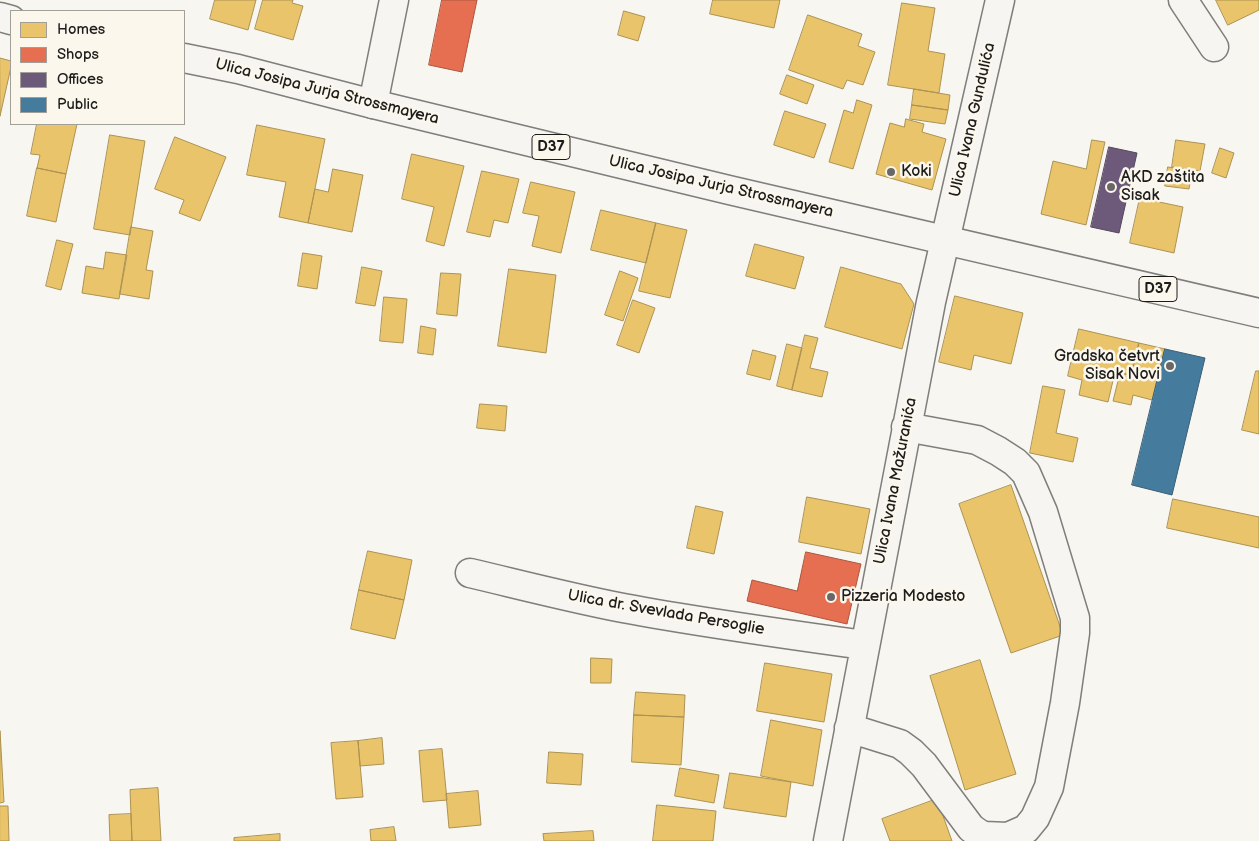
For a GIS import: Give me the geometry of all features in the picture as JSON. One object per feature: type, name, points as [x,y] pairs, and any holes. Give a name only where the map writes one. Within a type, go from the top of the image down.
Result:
[{"type":"street","points":[[373,104],[394,0]]},
{"type":"street","name":"Ulica Ivana Gundulića","points":[[946,240],[1000,0]]},
{"type":"street","points":[[1184,0],[1214,47]]},
{"type":"street","name":"Ulica Josipa Jurja Strossmayera","points":[[185,58],[238,69],[373,104],[1259,313]]},
{"type":"street","name":"Ulica Ivana Mažuranića","points":[[828,841],[930,302],[946,240]]},
{"type":"street","points":[[849,728],[900,744],[911,752],[924,765],[971,828],[984,836],[1008,837],[1026,829],[1035,818],[1049,787],[1065,703],[1076,618],[1044,512],[1026,474],[1015,462],[998,451],[977,440],[906,427]]},
{"type":"street","name":"Ulica dr. Svevlada Persoglie","points":[[470,573],[622,608],[864,645]]},
{"type":"building: Homes","points":[[215,0],[256,0],[248,30],[210,19]]},
{"type":"building: Homes","points":[[263,0],[293,0],[292,3],[303,6],[293,40],[255,29]]},
{"type":"building: Homes","points":[[713,0],[780,0],[774,28],[710,14]]},
{"type":"building: Homes","points":[[1216,0],[1259,0],[1259,10],[1228,25]]},
{"type":"building: Homes","points":[[902,3],[935,8],[928,51],[945,54],[939,93],[888,85]]},
{"type":"building: Homes","points":[[624,11],[645,17],[638,41],[618,35]]},
{"type":"building: Homes","points":[[808,15],[862,34],[858,46],[875,52],[863,85],[847,80],[843,89],[789,70]]},
{"type":"building: Homes","points":[[0,58],[10,61],[10,71],[0,116]]},
{"type":"building: Homes","points":[[787,75],[814,85],[807,104],[780,94]]},
{"type":"building: Homes","points":[[914,89],[950,95],[948,110],[912,105]]},
{"type":"building: Homes","points":[[857,100],[872,105],[853,169],[829,162],[844,110],[853,113]]},
{"type":"building: Homes","points":[[912,105],[948,110],[945,124],[910,119]]},
{"type":"building: Homes","points":[[785,111],[826,124],[814,158],[774,145]]},
{"type":"building: Homes","points":[[906,119],[924,124],[922,132],[946,139],[932,190],[876,174],[890,123],[904,127]]},
{"type":"building: Homes","points":[[37,125],[77,125],[66,174],[37,168],[40,155],[31,154]]},
{"type":"building: Homes","points":[[257,125],[325,139],[308,223],[279,217],[286,182],[247,175]]},
{"type":"building: Homes","points":[[110,135],[145,141],[130,235],[94,229]]},
{"type":"building: Homes","points":[[175,137],[226,157],[200,221],[179,213],[184,200],[155,189]]},
{"type":"building: Homes","points":[[1092,140],[1105,142],[1086,225],[1041,214],[1053,161],[1086,169]]},
{"type":"building: Homes","points":[[1176,140],[1205,144],[1200,171],[1172,167]]},
{"type":"building: Homes","points":[[1220,148],[1234,153],[1226,178],[1212,173]]},
{"type":"building: Homes","points":[[412,154],[464,166],[444,246],[426,241],[434,207],[402,199]]},
{"type":"building: Homes","points":[[1168,167],[1192,171],[1189,189],[1165,186]]},
{"type":"building: Homes","points":[[37,168],[66,174],[56,222],[27,216]]},
{"type":"building: Homes","points":[[333,169],[363,175],[352,232],[308,223],[315,189],[328,192]]},
{"type":"building: Homes","points":[[482,171],[519,179],[508,223],[494,220],[490,237],[467,232]]},
{"type":"building: Homes","points":[[531,182],[575,192],[561,253],[532,246],[539,216],[523,213]]},
{"type":"building: Homes","points":[[1140,198],[1183,207],[1174,253],[1130,243]]},
{"type":"building: Homes","points":[[601,210],[656,223],[646,263],[591,250]]},
{"type":"building: Homes","points":[[656,223],[687,230],[670,298],[639,291]]},
{"type":"building: Homes","points":[[131,227],[153,231],[146,270],[153,271],[149,299],[120,294]]},
{"type":"building: Homes","points":[[57,240],[73,244],[61,290],[46,286]]},
{"type":"building: Homes","points":[[755,244],[804,257],[795,289],[746,276]]},
{"type":"building: Homes","points":[[106,252],[127,255],[119,299],[82,293],[86,266],[103,269]]},
{"type":"building: Homes","points":[[303,253],[322,256],[317,289],[298,286]]},
{"type":"building: Homes","points":[[362,267],[382,271],[375,306],[356,303]]},
{"type":"building: Homes","points":[[841,267],[901,284],[914,304],[902,349],[825,327]]},
{"type":"building: Homes","points":[[509,269],[556,275],[546,353],[498,346]]},
{"type":"building: Homes","points":[[620,271],[638,278],[623,321],[605,315]]},
{"type":"building: Homes","points":[[441,273],[461,274],[457,316],[437,314]]},
{"type":"building: Homes","points":[[955,296],[1023,313],[1011,364],[974,355],[971,370],[939,362]]},
{"type":"building: Homes","points":[[384,297],[407,299],[403,343],[380,341]]},
{"type":"building: Homes","points":[[633,300],[655,308],[639,353],[617,345]]},
{"type":"building: Homes","points":[[421,326],[436,329],[433,355],[418,353]]},
{"type":"building: Homes","points":[[1079,329],[1139,343],[1131,375],[1115,372],[1108,402],[1079,395],[1082,380],[1068,376]]},
{"type":"building: Homes","points":[[805,335],[818,338],[810,368],[828,372],[822,397],[792,390]]},
{"type":"building: Homes","points":[[1139,343],[1165,349],[1152,400],[1133,395],[1131,405],[1113,401],[1120,373],[1131,375]]},
{"type":"building: Homes","points":[[787,344],[802,348],[792,390],[777,386]]},
{"type":"building: Homes","points":[[753,350],[776,356],[770,380],[747,374]]},
{"type":"building: Homes","points":[[1256,371],[1259,371],[1259,434],[1242,430]]},
{"type":"building: Homes","points":[[1043,386],[1065,390],[1056,433],[1078,438],[1073,462],[1030,453]]},
{"type":"building: Homes","points":[[480,404],[507,406],[505,431],[477,428]]},
{"type":"building: Homes","points":[[1011,485],[1063,635],[1011,653],[959,504]]},
{"type":"building: Homes","points":[[807,497],[870,509],[861,554],[799,542]]},
{"type":"building: Homes","points":[[1173,499],[1259,517],[1259,548],[1167,528]]},
{"type":"building: Homes","points":[[696,506],[723,512],[714,554],[687,548]]},
{"type":"building: Homes","points":[[368,551],[412,560],[404,600],[359,590]]},
{"type":"building: Homes","points":[[359,590],[404,600],[395,639],[351,629]]},
{"type":"building: Homes","points":[[591,658],[612,659],[611,683],[591,683]]},
{"type":"building: Homes","points":[[980,660],[1016,774],[965,790],[930,676]]},
{"type":"building: Homes","points":[[765,663],[832,674],[824,722],[757,711]]},
{"type":"building: Homes","points":[[636,692],[685,695],[684,717],[634,715]]},
{"type":"building: Homes","points":[[634,715],[684,717],[681,765],[632,762]]},
{"type":"building: Homes","points":[[771,720],[822,730],[813,786],[761,776]]},
{"type":"building: Homes","points":[[0,731],[4,802],[0,803]]},
{"type":"building: Homes","points":[[382,738],[384,764],[360,766],[358,741]]},
{"type":"building: Homes","points":[[358,741],[363,797],[336,799],[331,743]]},
{"type":"building: Homes","points":[[442,749],[447,800],[423,802],[419,751]]},
{"type":"building: Homes","points":[[549,752],[583,754],[581,785],[547,783]]},
{"type":"building: Homes","points":[[680,768],[719,775],[714,803],[675,796]]},
{"type":"building: Homes","points":[[730,773],[791,782],[786,817],[724,808]]},
{"type":"building: Homes","points":[[158,788],[161,841],[132,841],[130,790]]},
{"type":"building: Homes","points":[[478,791],[481,825],[449,828],[446,794]]},
{"type":"building: Homes","points":[[937,799],[952,841],[890,841],[882,819]]},
{"type":"building: Homes","points":[[657,805],[716,811],[713,841],[653,841]]},
{"type":"building: Homes","points":[[0,806],[8,806],[9,841],[0,841]]},
{"type":"building: Homes","points":[[131,814],[132,841],[110,841],[109,815]]},
{"type":"building: Homes","points":[[394,827],[396,841],[371,841],[370,830]]},
{"type":"building: Homes","points":[[593,831],[594,841],[544,841],[543,834]]},
{"type":"building: Homes","points":[[280,834],[280,841],[234,841],[234,838]]},
{"type":"building: Shops","points":[[442,0],[477,0],[462,72],[429,65]]},
{"type":"building: Shops","points":[[806,552],[861,564],[847,624],[747,601],[752,580],[797,591]]},
{"type":"building: Offices","points":[[1109,147],[1137,153],[1119,233],[1091,227]]},
{"type":"building: Public","points":[[1165,349],[1205,358],[1172,495],[1132,485]]},
{"type":"place","name":"Koki","points":[[891,172]]},
{"type":"place","name":"AKD zaštita Sisak","points":[[1111,187]]},
{"type":"place","name":"Gradska četvrt Sisak Novi","points":[[1170,366]]},
{"type":"place","name":"Pizzeria Modesto","points":[[831,597]]}]
